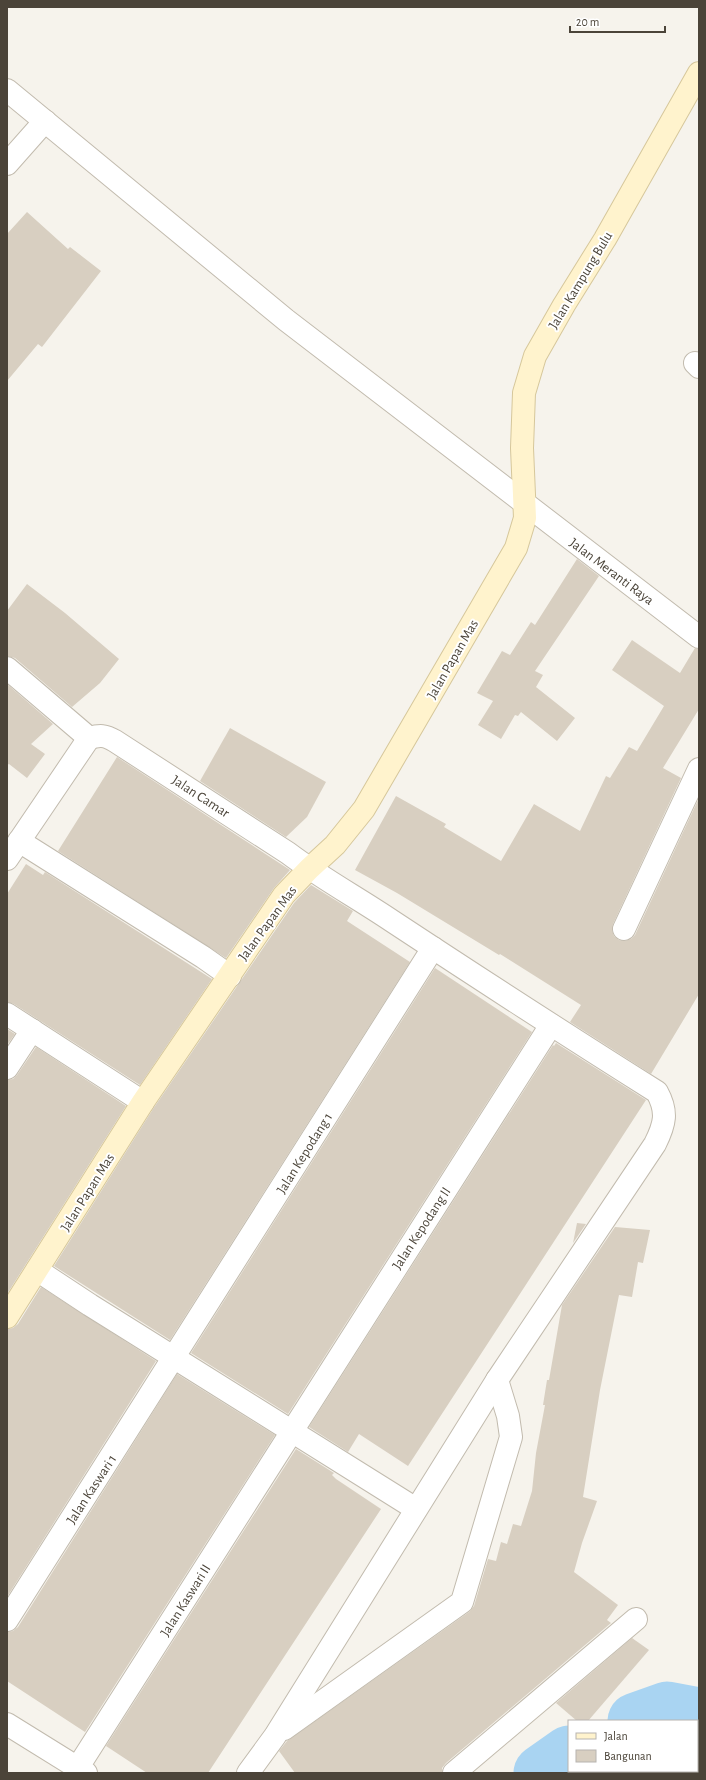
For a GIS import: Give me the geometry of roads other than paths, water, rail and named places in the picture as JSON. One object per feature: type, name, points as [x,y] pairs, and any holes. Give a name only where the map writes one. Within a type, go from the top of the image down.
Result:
[{"type":"street","name":"Jalan Kampung Bulu","points":[[524,505],[522,448],[524,393],[534,356],[609,232],[699,73]]},
{"type":"street","name":"Jalan Meranti Raya","points":[[7,90],[286,320],[524,505],[699,637]]},
{"type":"street","points":[[7,164],[45,121]]},
{"type":"street","name":"Jalan Papan Mas","points":[[7,1317],[143,1102],[284,895],[309,869],[335,846],[364,810],[516,548],[525,518],[524,505]]},
{"type":"street","points":[[7,668],[89,738],[7,859]]},
{"type":"street","name":"Jalan Camar","points":[[89,738],[99,735],[107,736],[115,741],[288,853],[309,869],[350,893],[551,1025],[657,1092],[664,1104],[664,1125],[650,1150],[497,1380],[275,1736]]},
{"type":"street","points":[[624,929],[699,769]]},
{"type":"street","points":[[18,841],[203,957],[230,976]]},
{"type":"street","name":"Jalan Kepodang 1","points":[[174,1358],[433,948]]},
{"type":"street","points":[[7,1014],[143,1102]]},
{"type":"street","name":"Jalan Kepodang II","points":[[292,1432],[551,1025]]},
{"type":"street","points":[[7,1068],[32,1030]]},
{"type":"street","points":[[37,1270],[174,1358],[416,1509]]},
{"type":"street","name":"Jalan Kaswari 1","points":[[7,1620],[174,1358]]},
{"type":"street","points":[[248,1773],[275,1736],[462,1602],[511,1437],[508,1416],[497,1380]]},
{"type":"street","name":"Jalan Kaswari II","points":[[82,1770],[292,1432]]},
{"type":"street","points":[[454,1773],[636,1619]]},
{"type":"street","points":[[7,1724],[82,1770]]},
{"type":"waterway","points":[[639,1720],[667,1710],[699,1716]]},
{"type":"waterway","points":[[542,1773],[568,1755]]}]
